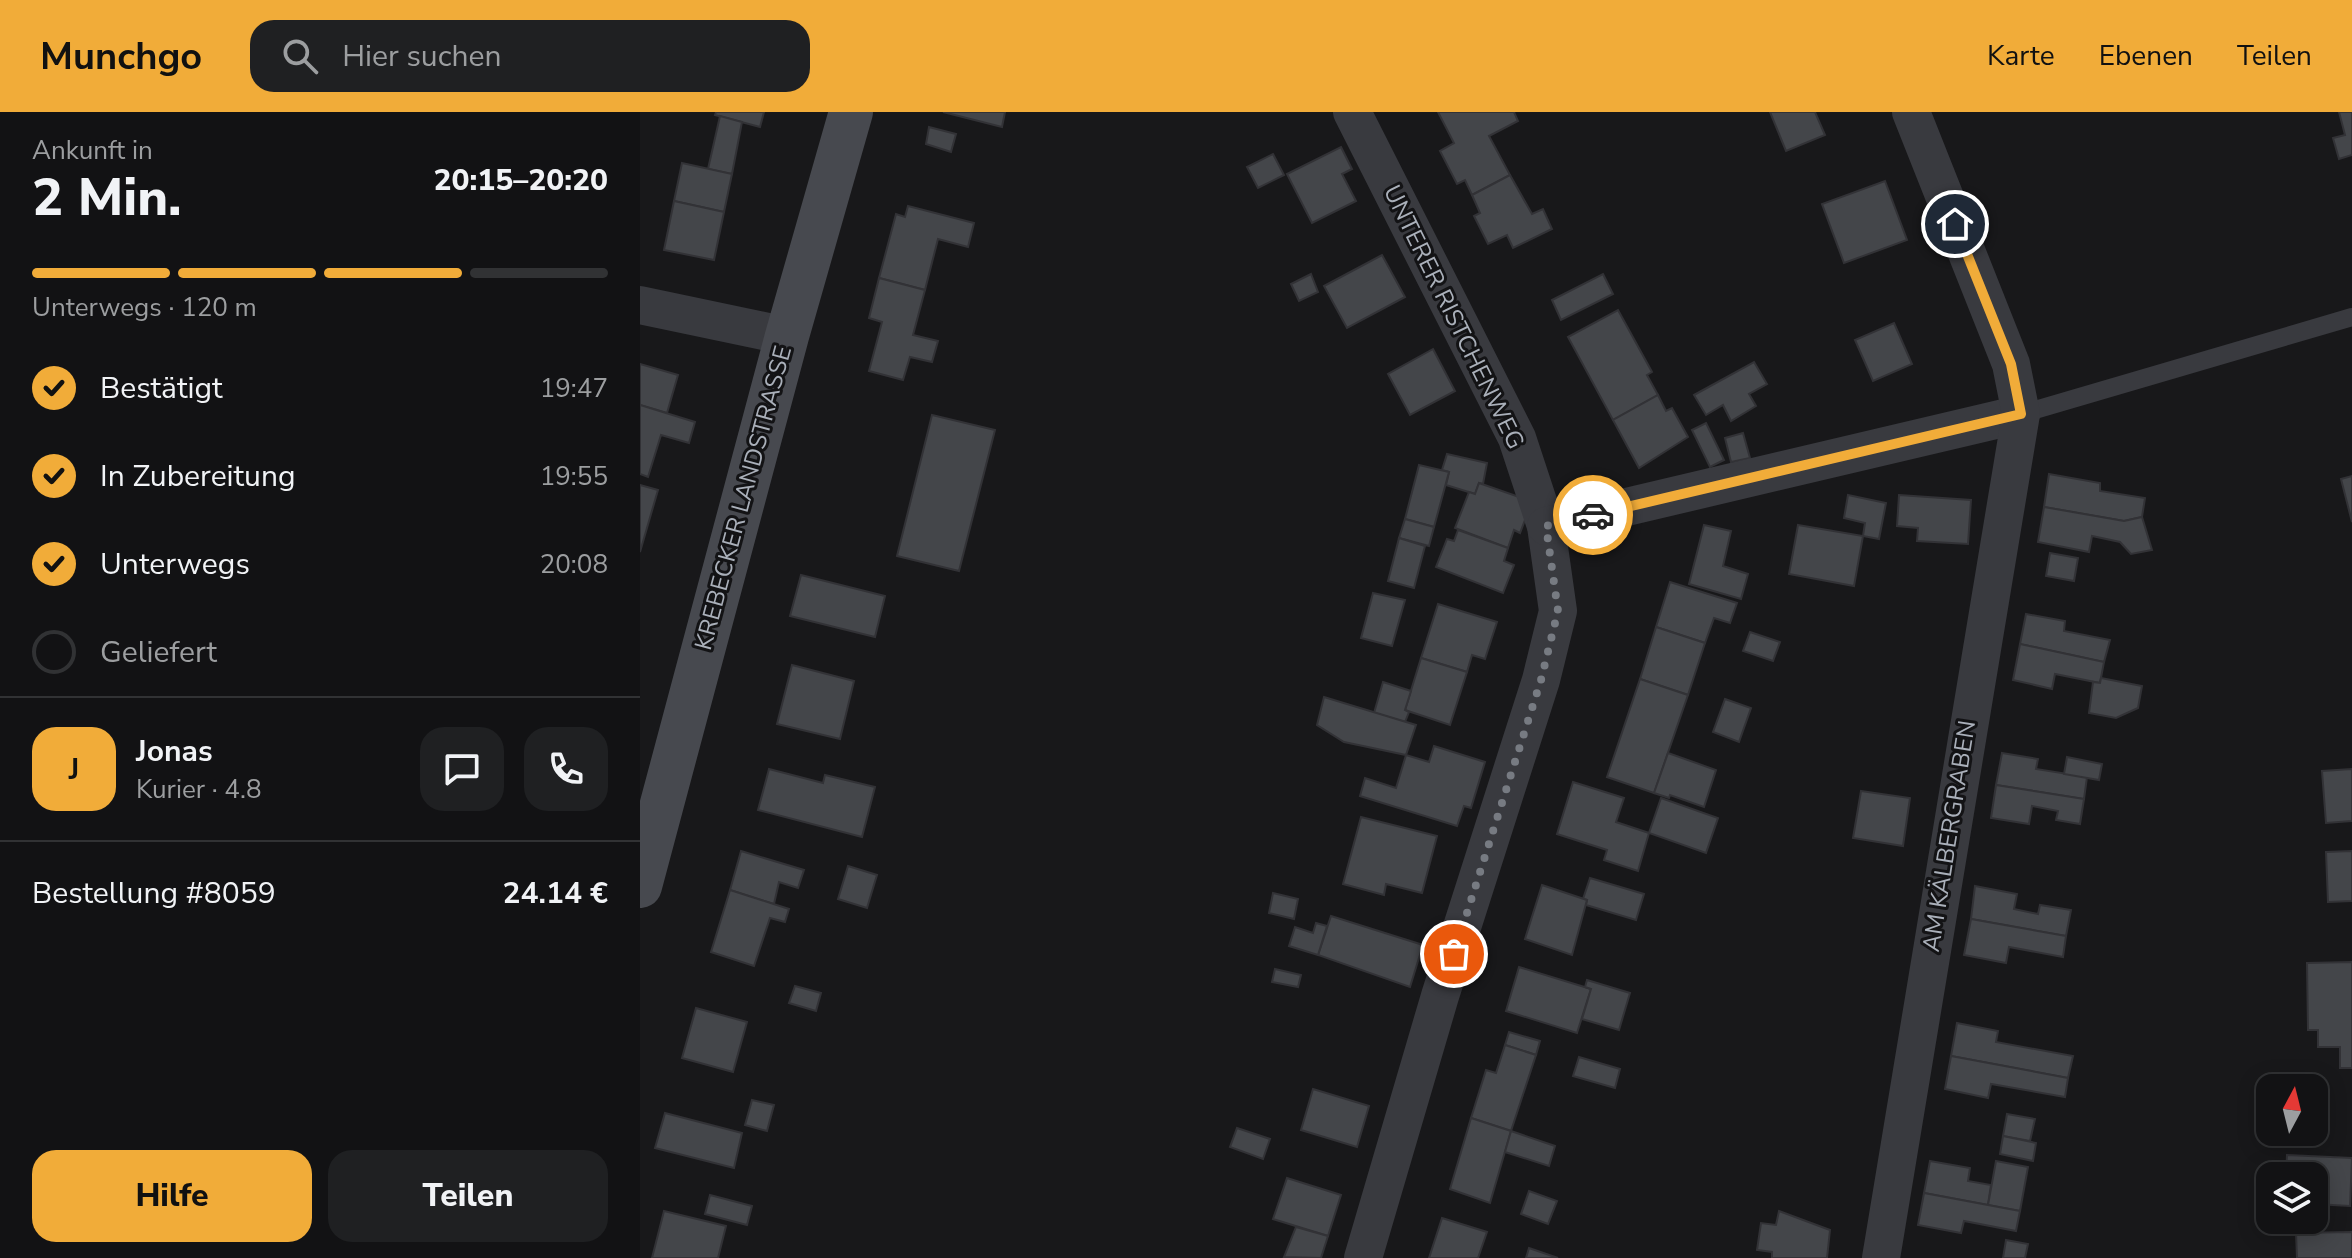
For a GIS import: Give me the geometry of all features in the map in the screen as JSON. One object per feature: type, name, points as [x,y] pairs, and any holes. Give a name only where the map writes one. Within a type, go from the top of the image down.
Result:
[{"type":"main road","name":"KREBECKER LANDSTRASSE","points":[[640,886],[787,336],[851,112]]},
{"type":"street","name":"UNTERER RISTCHENWEG","points":[[1352,112],[1517,438],[1546,526],[1558,611],[1541,680],[1363,1258]]},
{"type":"street","points":[[1546,526],[2021,414],[2011,364],[1911,112]]},
{"type":"street","points":[[640,305],[787,336]]},
{"type":"street","name":"AM KÄLBERGRABEN","points":[[1881,1258],[2021,414]]},
{"type":"lane","points":[[2021,414],[2352,317]]},
{"type":"building","points":[[716,112],[764,112],[760,127],[715,115]]},
{"type":"building","points":[[943,112],[1005,112],[1002,127]]},
{"type":"building","points":[[1438,112],[1514,112],[1518,121],[1489,136],[1510,175],[1472,195],[1465,180],[1457,184],[1440,151],[1454,143]]},
{"type":"building","points":[[1770,112],[1815,112],[1825,135],[1786,151]]},
{"type":"building","points":[[2339,112],[2352,112],[2352,155],[2339,159],[2333,138],[2345,135]]},
{"type":"building","points":[[720,116],[742,122],[732,174],[708,169]]},
{"type":"building","points":[[929,127],[956,134],[951,152],[926,144]]},
{"type":"building","points":[[1341,147],[1352,169],[1342,174],[1356,201],[1312,223],[1287,174]]},
{"type":"building","points":[[1273,154],[1284,175],[1258,188],[1247,167]]},
{"type":"building","points":[[682,163],[732,174],[724,212],[674,201]]},
{"type":"building","points":[[1510,175],[1532,214],[1543,209],[1552,229],[1513,248],[1507,235],[1488,244],[1474,216],[1480,213],[1472,195]]},
{"type":"building","points":[[1885,181],[1907,240],[1844,263],[1822,204]]},
{"type":"building","points":[[674,201],[724,212],[714,260],[664,250]]},
{"type":"building","points":[[908,206],[974,223],[968,247],[938,239],[925,290],[879,278],[896,214],[905,217]]},
{"type":"building","points":[[1382,255],[1405,297],[1347,328],[1324,286]]},
{"type":"building","points":[[1311,274],[1318,292],[1299,301],[1291,284]]},
{"type":"building","points":[[1603,274],[1613,294],[1561,320],[1552,300]]},
{"type":"building","points":[[879,278],[925,290],[913,335],[938,341],[932,362],[910,357],[903,380],[869,371],[882,322],[869,318]]},
{"type":"building","points":[[1618,310],[1652,372],[1647,375],[1658,395],[1613,420],[1568,337]]},
{"type":"building","points":[[1894,323],[1912,364],[1873,381],[1855,340]]},
{"type":"building","points":[[1433,349],[1455,391],[1410,415],[1388,374]]},
{"type":"building","points":[[1754,362],[1767,384],[1749,394],[1756,406],[1731,421],[1723,405],[1706,415],[1694,395]]},
{"type":"building","points":[[640,364],[678,375],[667,413],[640,405]]},
{"type":"building","points":[[1658,395],[1666,411],[1672,408],[1688,437],[1639,468],[1613,420]]},
{"type":"building","points":[[640,405],[695,422],[689,443],[661,435],[648,477],[640,474]]},
{"type":"building","points":[[932,415],[995,430],[959,571],[897,556]]},
{"type":"building","points":[[1706,423],[1724,460],[1710,467],[1692,430]]},
{"type":"building","points":[[1743,433],[1750,458],[1731,462],[1725,438]]},
{"type":"building","points":[[1447,454],[1487,463],[1483,484],[1479,483],[1475,494],[1446,485],[1449,472],[1442,470]]},
{"type":"building","points":[[1419,465],[1449,472],[1434,527],[1405,519]]},
{"type":"building","points":[[2049,474],[2100,483],[2100,491],[2145,498],[2142,517],[2124,521],[2044,507]]},
{"type":"building","points":[[2352,476],[2352,522],[2341,479]]},
{"type":"building","points":[[1479,483],[1525,499],[1528,512],[1520,533],[1514,530],[1508,548],[1455,528],[1469,492],[1475,494]]},
{"type":"building","points":[[640,485],[658,490],[640,552]]},
{"type":"building","points":[[1848,495],[1886,503],[1879,539],[1863,536],[1865,523],[1844,518]]},
{"type":"building","points":[[1899,495],[1971,500],[1968,544],[1917,541],[1918,528],[1897,526]]},
{"type":"building","points":[[2044,507],[2124,521],[2142,517],[2152,550],[2131,554],[2120,542],[2092,536],[2089,552],[2038,542]]},
{"type":"building","points":[[1405,519],[1434,527],[1429,546],[1399,538]]},
{"type":"building","points":[[1704,525],[1731,531],[1723,566],[1748,574],[1741,599],[1689,584]]},
{"type":"building","points":[[1798,525],[1863,536],[1854,586],[1789,574]]},
{"type":"building","points":[[1458,530],[1508,548],[1504,561],[1514,565],[1503,593],[1436,567],[1447,539],[1454,541]]},
{"type":"building","points":[[1399,538],[1425,546],[1414,588],[1388,581]]},
{"type":"building","points":[[2050,553],[2078,558],[2074,581],[2046,576]]},
{"type":"building","points":[[801,575],[885,596],[875,637],[790,616]]},
{"type":"building","points":[[1670,582],[1737,603],[1730,623],[1714,618],[1705,643],[1656,627]]},
{"type":"building","points":[[1373,593],[1405,600],[1392,646],[1361,638]]},
{"type":"building","points":[[1438,604],[1497,622],[1485,659],[1472,655],[1467,672],[1421,658]]},
{"type":"building","points":[[2026,614],[2065,621],[2064,631],[2110,640],[2104,662],[2020,644]]},
{"type":"building","points":[[1656,627],[1705,643],[1688,695],[1640,679]]},
{"type":"building","points":[[1750,632],[1780,642],[1773,661],[1743,651]]},
{"type":"building","points":[[2020,644],[2104,662],[2100,683],[2055,674],[2052,689],[2013,680]]},
{"type":"building","points":[[1421,658],[1467,672],[1450,725],[1405,710]]},
{"type":"building","points":[[792,665],[854,681],[840,739],[777,724]]},
{"type":"building","points":[[2101,678],[2142,686],[2138,708],[2116,718],[2089,713],[2093,682],[2100,683]]},
{"type":"building","points":[[1640,679],[1688,695],[1654,793],[1607,777]]},
{"type":"building","points":[[1383,682],[1411,691],[1405,722],[1374,713]]},
{"type":"building","points":[[1324,697],[1416,725],[1406,755],[1344,742],[1317,725]]},
{"type":"building","points":[[1725,699],[1751,708],[1739,742],[1713,732]]},
{"type":"building","points":[[1434,746],[1485,762],[1471,808],[1464,806],[1457,826],[1360,796],[1365,778],[1396,788],[1406,755],[1429,762]]},
{"type":"building","points":[[1668,753],[1716,770],[1704,807],[1654,793]]},
{"type":"building","points":[[2002,753],[2038,759],[2036,769],[2087,777],[2084,799],[1996,785]]},
{"type":"building","points":[[2067,757],[2102,764],[2099,780],[2064,774]]},
{"type":"building","points":[[769,769],[823,783],[825,775],[875,787],[862,837],[758,810]]},
{"type":"building","points":[[2352,769],[2352,821],[2326,823],[2322,771]]},
{"type":"building","points":[[1573,782],[1624,798],[1616,822],[1649,833],[1638,871],[1604,860],[1607,850],[1557,834]]},
{"type":"building","points":[[1996,785],[2084,799],[2080,824],[2056,820],[2058,811],[2032,806],[2029,824],[1991,818]]},
{"type":"building","points":[[1861,791],[1910,798],[1903,846],[1853,838]]},
{"type":"building","points":[[1661,798],[1718,818],[1706,853],[1649,833]]},
{"type":"building","points":[[1361,817],[1437,836],[1422,893],[1386,884],[1384,895],[1343,884]]},
{"type":"building","points":[[741,851],[804,870],[798,888],[779,882],[774,904],[730,890]]},
{"type":"building","points":[[2352,851],[2352,901],[2328,902],[2326,852]]},
{"type":"building","points":[[848,866],[877,875],[867,908],[838,899]]},
{"type":"building","points":[[1590,878],[1644,894],[1636,920],[1586,905],[1587,900],[1583,899]]},
{"type":"building","points":[[1542,885],[1587,900],[1572,955],[1525,939]]},
{"type":"building","points":[[1975,886],[2017,894],[2014,909],[2038,914],[2040,905],[2071,910],[2066,936],[1971,919]]},
{"type":"building","points":[[730,890],[789,909],[785,922],[770,918],[754,966],[711,952]]},
{"type":"building","points":[[1273,893],[1298,899],[1294,919],[1269,913]]},
{"type":"building","points":[[1331,916],[1423,945],[1410,987],[1318,955]]},
{"type":"building","points":[[1971,919],[2066,936],[2063,957],[2009,947],[2006,963],[1964,955]]},
{"type":"building","points":[[1316,923],[1327,926],[1318,955],[1289,946],[1295,927],[1313,933]]},
{"type":"building","points":[[2352,962],[2352,1068],[2340,1068],[2340,1047],[2318,1047],[2318,1030],[2308,1030],[2307,963]]},
{"type":"building","points":[[1519,967],[1591,989],[1577,1033],[1506,1011]]},
{"type":"building","points":[[1275,969],[1301,975],[1298,987],[1272,982]]},
{"type":"building","points":[[1587,980],[1630,993],[1619,1030],[1582,1019],[1591,989],[1585,987]]},
{"type":"building","points":[[795,986],[821,993],[816,1011],[789,1003]]},
{"type":"building","points":[[696,1008],[747,1022],[733,1072],[682,1058]]},
{"type":"building","points":[[1957,1023],[1998,1031],[1996,1042],[2073,1056],[2068,1078],[1951,1056]]},
{"type":"building","points":[[1509,1032],[1540,1041],[1536,1055],[1505,1045]]},
{"type":"building","points":[[1505,1045],[1536,1055],[1511,1131],[1471,1118],[1486,1070],[1496,1073]]},
{"type":"building","points":[[1951,1056],[2068,1078],[2065,1097],[1991,1084],[1988,1098],[1945,1089]]},
{"type":"building","points":[[1579,1057],[1620,1069],[1615,1088],[1573,1076]]},
{"type":"building","points":[[1313,1089],[1369,1106],[1357,1147],[1301,1130]]},
{"type":"building","points":[[752,1100],[774,1105],[767,1131],[745,1125]]},
{"type":"building","points":[[665,1113],[742,1133],[734,1168],[655,1148]]},
{"type":"building","points":[[2007,1114],[2035,1119],[2030,1141],[2003,1136]]},
{"type":"building","points":[[1471,1118],[1511,1131],[1490,1203],[1450,1189]]},
{"type":"building","points":[[1237,1128],[1270,1139],[1263,1159],[1230,1147]]},
{"type":"building","points":[[1511,1131],[1555,1146],[1549,1166],[1505,1152]]},
{"type":"building","points":[[2003,1136],[2036,1143],[2033,1161],[2000,1154]]},
{"type":"building","points":[[2287,1155],[2352,1158],[2350,1206],[2328,1205],[2328,1162],[2287,1162]]},
{"type":"building","points":[[1930,1161],[1970,1168],[1968,1181],[1991,1185],[1988,1205],[1924,1193]]},
{"type":"building","points":[[1996,1161],[2028,1167],[2020,1211],[1988,1205]]},
{"type":"building","points":[[1287,1178],[1341,1195],[1328,1236],[1273,1219]]},
{"type":"building","points":[[1529,1191],[1557,1201],[1548,1224],[1521,1214]]},
{"type":"building","points":[[1924,1193],[2020,1211],[2016,1231],[1964,1221],[1961,1233],[1918,1225]]},
{"type":"building","points":[[710,1195],[752,1206],[747,1225],[705,1214]]},
{"type":"building","points":[[664,1211],[726,1226],[718,1258],[652,1258]]},
{"type":"building","points":[[1779,1211],[1830,1230],[1827,1258],[1772,1258],[1772,1252],[1757,1250],[1761,1223],[1776,1225]]},
{"type":"building","points":[[1442,1218],[1487,1232],[1478,1258],[1429,1258]]},
{"type":"building","points":[[1296,1227],[1328,1236],[1321,1258],[1284,1257]]},
{"type":"building","points":[[2352,1232],[2352,1258],[2297,1258],[2296,1234]]},
{"type":"building","points":[[2006,1240],[2028,1244],[2025,1258],[2003,1258]]},
{"type":"building","points":[[1529,1248],[1558,1258],[1526,1258]]},
{"type":"way so far","points":[[1454,954],[1541,680],[1558,611],[1546,526],[1593,515]]},
{"type":"route","points":[[1593,515],[2021,414],[2011,364],[1955,224]]}]
